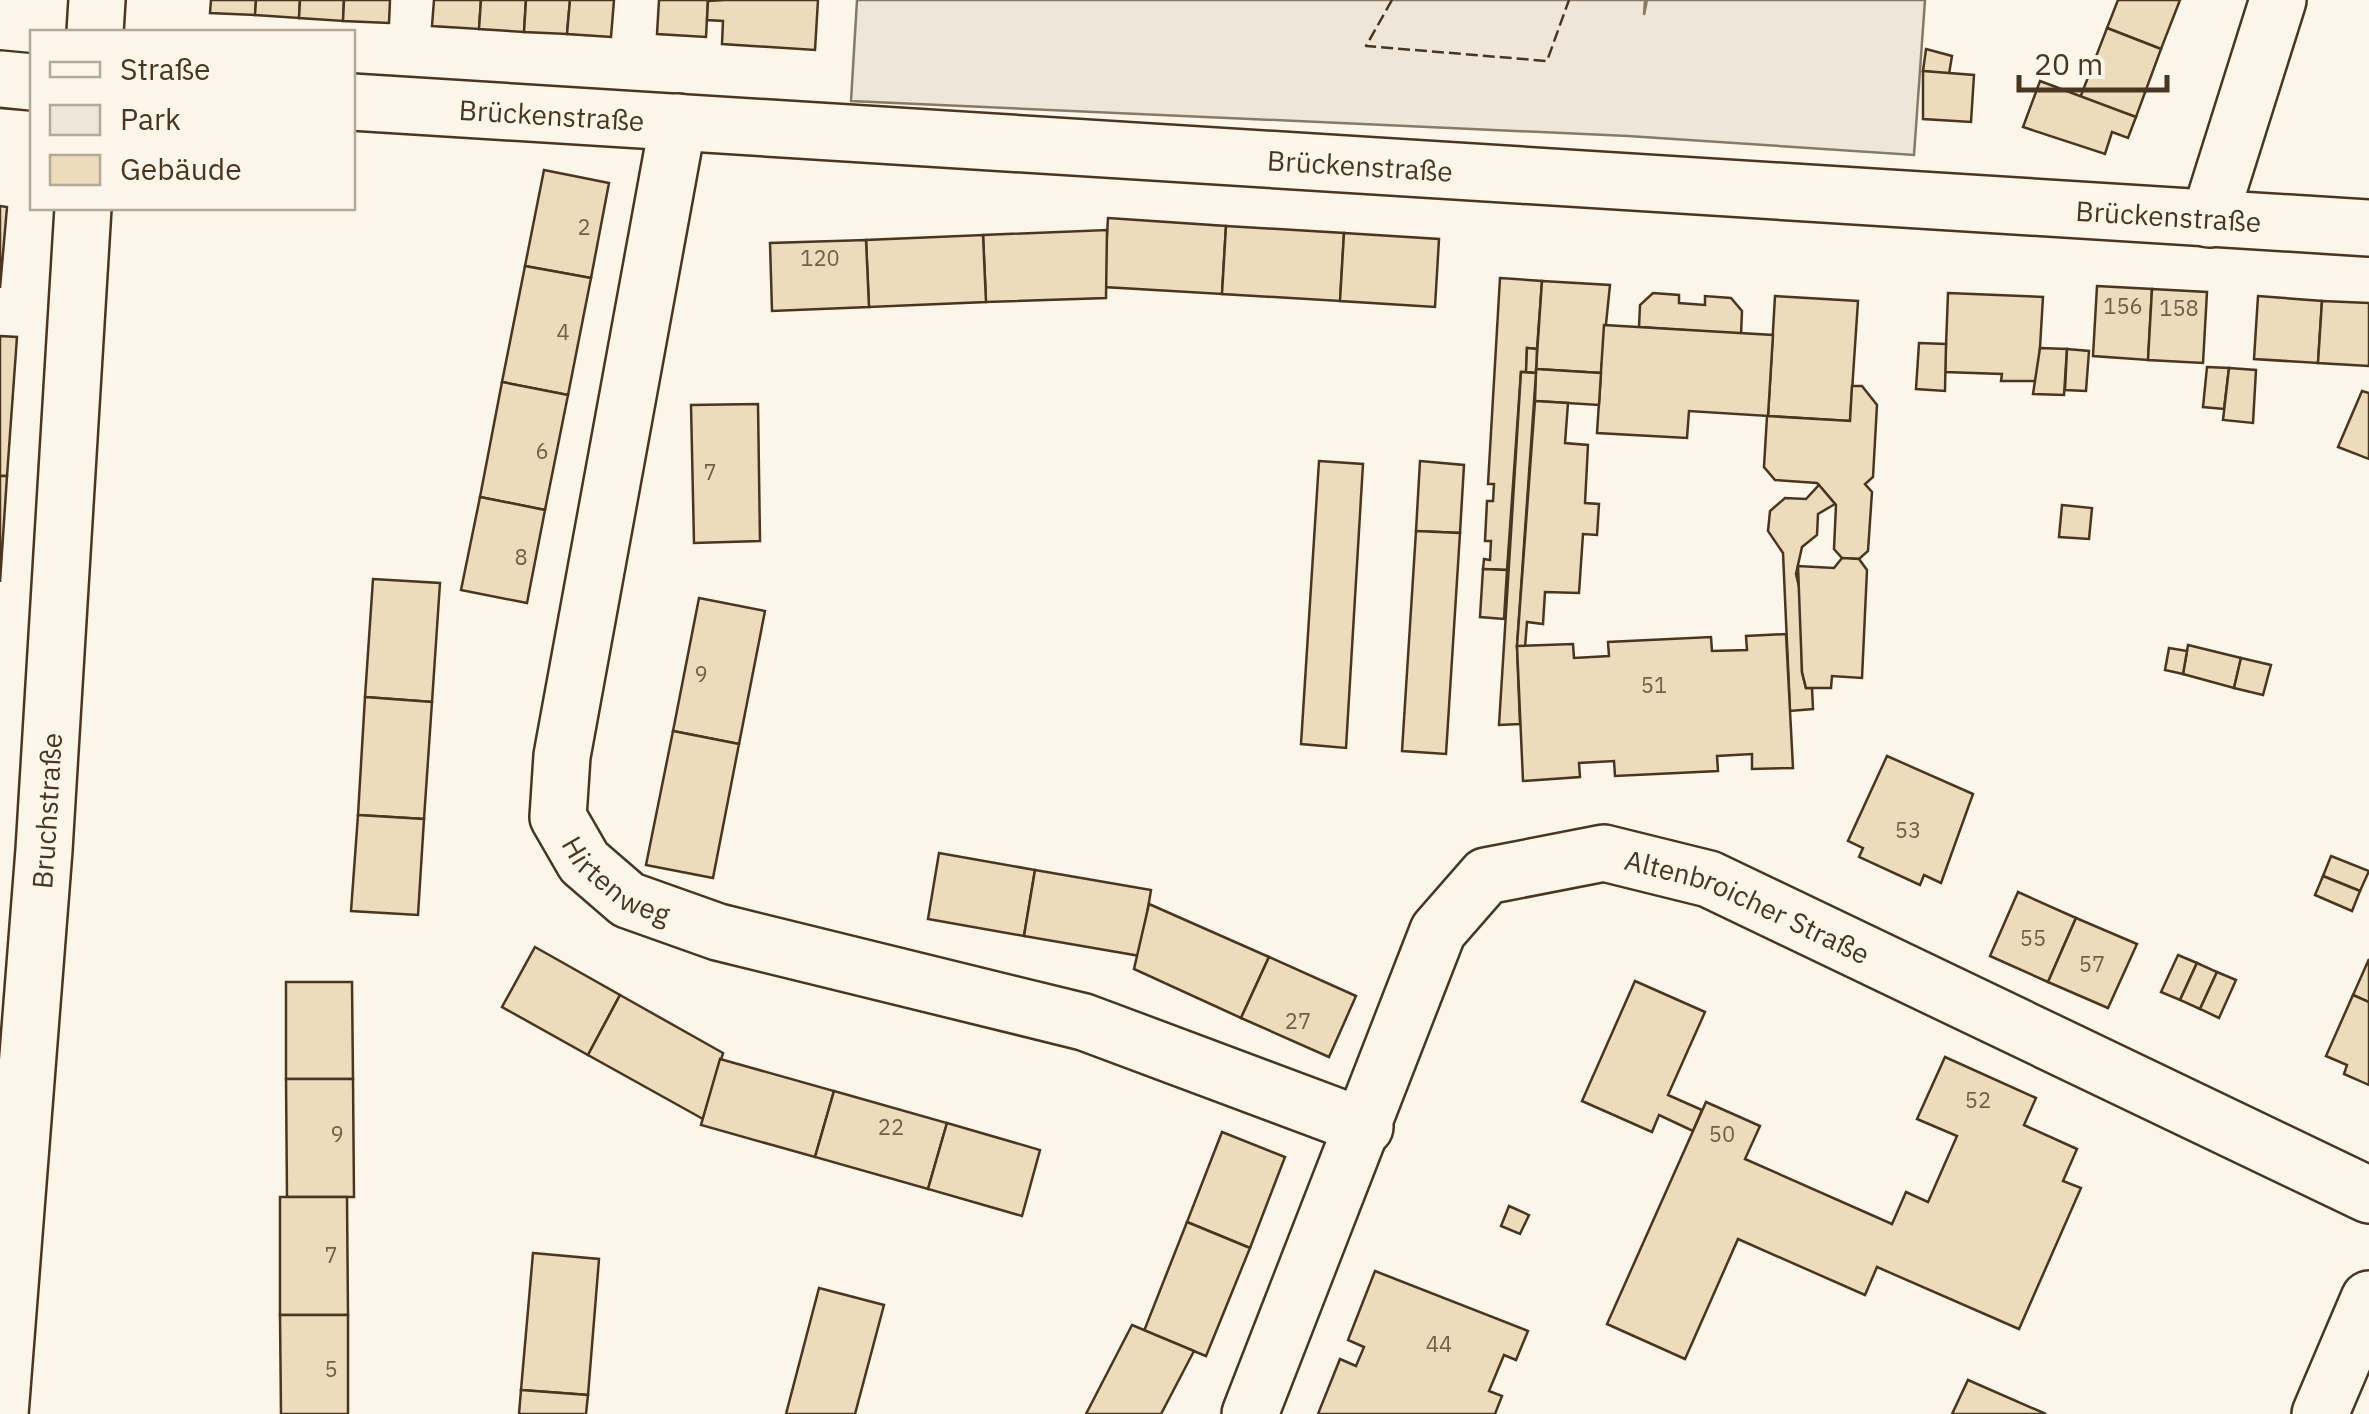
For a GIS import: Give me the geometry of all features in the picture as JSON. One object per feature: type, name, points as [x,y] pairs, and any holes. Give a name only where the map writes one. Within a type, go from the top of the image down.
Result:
[{"type":"street","points":[[94,30],[97,0]]},
{"type":"street","points":[[2209,219],[2278,0]]},
{"type":"street","points":[[0,79],[30,82]]},
{"type":"street","name":"Brückenstraße","points":[[355,102],[2369,228]]},
{"type":"street","name":"Hirtenweg","points":[[678,122],[562,756],[558,817],[584,862],[628,900],[718,932],[1084,1022],[1365,1127]]},
{"type":"street","name":"Bruchstraße","points":[[0,1414],[40,905],[84,210]]},
{"type":"street","name":"Altenbroicher Straße","points":[[1250,1414],[1365,1127],[1438,931],[1486,876],[1604,853],[1709,879],[2369,1195]]},
{"type":"street","points":[[2320,1414],[2369,1299]]},
{"type":"green space","points":[[857,0],[1645,0],[1644,15],[1647,0],[1925,0],[1914,155],[1628,136],[851,101]]},
{"type":"building","points":[[211,0],[256,0],[255,15],[210,13]]},
{"type":"building","points":[[256,0],[300,0],[299,18],[255,15]]},
{"type":"building","points":[[300,0],[344,0],[343,21],[299,18]]},
{"type":"building","points":[[344,0],[390,0],[389,23],[343,21]]},
{"type":"building","points":[[434,0],[481,0],[479,29],[432,26]]},
{"type":"building","points":[[481,0],[526,0],[524,32],[479,29]]},
{"type":"building","points":[[526,0],[570,0],[567,34],[524,32]]},
{"type":"building","points":[[570,0],[614,0],[611,37],[567,34]]},
{"type":"building","points":[[659,0],[708,0],[706,37],[657,34]]},
{"type":"building","points":[[818,0],[815,50],[722,44],[723,21],[707,20],[708,1]]},
{"type":"building","points":[[2118,0],[2180,0],[2161,49],[2107,28]]},
{"type":"building","points":[[2107,28],[2161,49],[2136,117],[2080,98]]},
{"type":"building","points":[[1926,49],[1952,56],[1949,74],[1923,71]]},
{"type":"building","points":[[1923,71],[1974,75],[1971,122],[1923,119]]},
{"type":"building","points":[[2040,81],[2136,117],[2128,138],[2112,132],[2105,154],[2023,127]]},
{"type":"building","points":[[544,170],[609,183],[591,278],[525,266]]},
{"type":"building","points":[[0,206],[7,207],[0,288]]},
{"type":"building","points":[[1108,218],[1226,226],[1222,294],[1104,287]]},
{"type":"building","points":[[1226,226],[1344,233],[1340,301],[1222,294]]},
{"type":"building","points":[[1107,230],[1106,298],[986,302],[983,235]]},
{"type":"building","points":[[1344,233],[1439,239],[1435,307],[1340,301]]},
{"type":"building","points":[[983,235],[986,302],[869,307],[866,240]]},
{"type":"building","points":[[866,240],[869,307],[772,311],[770,243]]},
{"type":"building","points":[[525,266],[591,278],[568,395],[502,382]]},
{"type":"building","points":[[1500,278],[1542,281],[1537,349],[1527,348],[1526,372],[1521,372],[1507,570],[1483,569],[1484,559],[1490,560],[1491,541],[1485,541],[1487,501],[1493,501],[1494,484],[1488,484]]},
{"type":"building","points":[[1542,281],[1610,285],[1601,373],[1536,369]]},
{"type":"building","points":[[2097,286],[2152,289],[2148,360],[2093,356]]},
{"type":"building","points":[[2152,289],[2207,292],[2203,363],[2148,360]]},
{"type":"building","points":[[1653,293],[1679,295],[1679,303],[1705,305],[1705,296],[1731,298],[1742,311],[1741,334],[1639,327],[1640,305]]},
{"type":"building","points":[[1948,293],[2043,297],[2038,381],[2001,381],[2002,374],[1945,372]]},
{"type":"building","points":[[1775,296],[1858,301],[1850,421],[1768,416]]},
{"type":"building","points":[[2258,296],[2322,301],[2318,363],[2254,359]]},
{"type":"building","points":[[2322,301],[2369,303],[2369,366],[2318,363]]},
{"type":"building","points":[[1604,325],[1773,335],[1768,416],[1689,411],[1687,438],[1597,433]]},
{"type":"building","points":[[0,336],[17,337],[7,476],[0,476]]},
{"type":"building","points":[[1919,343],[1946,344],[1945,391],[1916,389]]},
{"type":"building","points":[[1527,348],[1537,349],[1536,373],[1526,372]]},
{"type":"building","points":[[2040,348],[2067,349],[2064,395],[2033,394]]},
{"type":"building","points":[[2067,349],[2089,351],[2086,391],[2065,390]]},
{"type":"building","points":[[2207,367],[2229,368],[2224,409],[2203,407]]},
{"type":"building","points":[[2229,368],[2256,370],[2253,423],[2223,420]]},
{"type":"building","points":[[1536,369],[1601,373],[1599,405],[1535,401]]},
{"type":"building","points":[[1521,372],[1536,373],[1517,646],[1520,724],[1499,725]]},
{"type":"building","points":[[502,382],[568,395],[545,510],[480,497]]},
{"type":"building","points":[[1852,386],[1862,386],[1877,405],[1873,477],[1865,484],[1872,492],[1868,551],[1859,559],[1842,558],[1834,549],[1836,505],[1817,483],[1775,480],[1764,467],[1767,416],[1850,421]]},
{"type":"building","points":[[2362,391],[2369,393],[2369,459],[2338,447]]},
{"type":"building","points":[[1535,401],[1568,403],[1565,443],[1588,445],[1585,503],[1599,504],[1597,535],[1583,534],[1579,593],[1545,592],[1543,624],[1527,622],[1525,647],[1517,646]]},
{"type":"building","points":[[758,404],[760,541],[694,543],[691,405]]},
{"type":"building","points":[[1319,461],[1363,464],[1346,748],[1301,744]]},
{"type":"building","points":[[1420,461],[1464,465],[1460,533],[1416,531]]},
{"type":"building","points":[[0,476],[7,476],[0,582]]},
{"type":"building","points":[[1819,485],[1835,504],[1818,514],[1817,535],[1802,547],[1796,574],[1802,599],[1802,672],[1806,688],[1812,688],[1813,709],[1790,711],[1783,553],[1768,531],[1770,511],[1785,498],[1806,499]]},
{"type":"building","points":[[480,497],[545,510],[527,603],[461,590]]},
{"type":"building","points":[[2062,505],[2092,508],[2089,539],[2059,537]]},
{"type":"building","points":[[1416,531],[1460,533],[1446,754],[1402,751]]},
{"type":"building","points":[[1842,558],[1859,559],[1867,570],[1862,678],[1832,676],[1831,688],[1806,688],[1798,566],[1834,568]]},
{"type":"building","points":[[1483,569],[1507,570],[1504,619],[1480,617]]},
{"type":"building","points":[[373,579],[440,583],[432,702],[365,697]]},
{"type":"building","points":[[699,598],[765,611],[739,744],[673,731]]},
{"type":"building","points":[[1786,634],[1793,768],[1752,769],[1752,754],[1717,756],[1718,771],[1615,776],[1614,761],[1579,763],[1580,777],[1523,781],[1517,646],[1573,644],[1574,658],[1609,656],[1608,642],[1711,637],[1712,651],[1747,650],[1746,636]]},
{"type":"building","points":[[2188,645],[2241,658],[2234,688],[2183,674]]},
{"type":"building","points":[[2169,648],[2187,651],[2183,674],[2165,670]]},
{"type":"building","points":[[2241,658],[2271,665],[2263,695],[2234,688]]},
{"type":"building","points":[[365,697],[432,702],[424,819],[358,815]]},
{"type":"building","points":[[673,731],[739,744],[713,878],[646,865]]},
{"type":"building","points":[[1887,756],[1973,794],[1941,883],[1924,875],[1920,885],[1859,857],[1863,848],[1848,841]]},
{"type":"building","points":[[358,815],[424,819],[418,915],[351,911]]},
{"type":"building","points":[[939,853],[1035,870],[1024,936],[928,919]]},
{"type":"building","points":[[2331,856],[2369,871],[2360,891],[2323,876]]},
{"type":"building","points":[[1035,870],[1151,890],[1140,956],[1024,936]]},
{"type":"building","points":[[2323,876],[2360,891],[2352,911],[2315,895]]},
{"type":"building","points":[[2018,892],[2076,918],[2048,982],[1990,956]]},
{"type":"building","points":[[1149,904],[1269,957],[1241,1018],[1134,969]]},
{"type":"building","points":[[2076,918],[2137,944],[2108,1008],[2048,982]]},
{"type":"building","points":[[535,947],[620,995],[588,1055],[502,1007]]},
{"type":"building","points":[[2178,955],[2197,963],[2180,1000],[2161,992]]},
{"type":"building","points":[[1269,957],[1356,996],[1329,1057],[1241,1018]]},
{"type":"building","points":[[2369,959],[2369,1002],[2353,995]]},
{"type":"building","points":[[2197,963],[2217,972],[2200,1009],[2180,1000]]},
{"type":"building","points":[[2217,972],[2236,980],[2219,1018],[2200,1009]]},
{"type":"building","points":[[1635,981],[1705,1012],[1668,1095],[1702,1110],[1693,1131],[1659,1115],[1652,1132],[1582,1101]]},
{"type":"building","points":[[286,982],[352,982],[353,1079],[286,1079]]},
{"type":"building","points":[[620,995],[723,1053],[703,1119],[588,1055]]},
{"type":"building","points":[[2353,995],[2369,1002],[2369,1085],[2344,1074],[2347,1065],[2326,1056]]},
{"type":"building","points":[[1945,1057],[2036,1098],[2024,1125],[2077,1149],[2063,1181],[2081,1188],[2019,1329],[1877,1267],[1865,1295],[1738,1239],[1685,1359],[1607,1324],[1706,1102],[1760,1126],[1745,1159],[1892,1224],[1906,1192],[1928,1202],[1957,1136],[1917,1119]]},
{"type":"building","points":[[720,1059],[834,1091],[815,1157],[701,1125]]},
{"type":"building","points":[[286,1079],[353,1079],[354,1197],[287,1197]]},
{"type":"building","points":[[834,1091],[947,1123],[928,1189],[815,1157]]},
{"type":"building","points":[[947,1123],[1040,1150],[1022,1216],[928,1189]]},
{"type":"building","points":[[1222,1132],[1285,1157],[1250,1248],[1187,1222]]},
{"type":"building","points":[[280,1197],[347,1197],[348,1315],[280,1315]]},
{"type":"building","points":[[1509,1206],[1529,1215],[1520,1234],[1501,1226]]},
{"type":"building","points":[[1187,1222],[1250,1248],[1206,1356],[1144,1331]]},
{"type":"building","points":[[533,1253],[599,1259],[588,1395],[521,1390]]},
{"type":"building","points":[[1375,1271],[1528,1331],[1516,1360],[1504,1355],[1489,1391],[1502,1396],[1495,1414],[1318,1414],[1340,1359],[1356,1366],[1364,1347],[1348,1340]]},
{"type":"building","points":[[819,1288],[884,1305],[855,1414],[786,1414]]},
{"type":"building","points":[[280,1315],[348,1315],[348,1414],[281,1414]]},
{"type":"building","points":[[1132,1325],[1194,1351],[1161,1414],[1086,1414]]},
{"type":"building","points":[[1968,1380],[2046,1414],[1952,1414]]},
{"type":"building","points":[[521,1390],[588,1395],[586,1414],[519,1414]]},
{"type":"fence","points":[[1392,0],[1366,46],[1547,61],[1569,0]]}]
